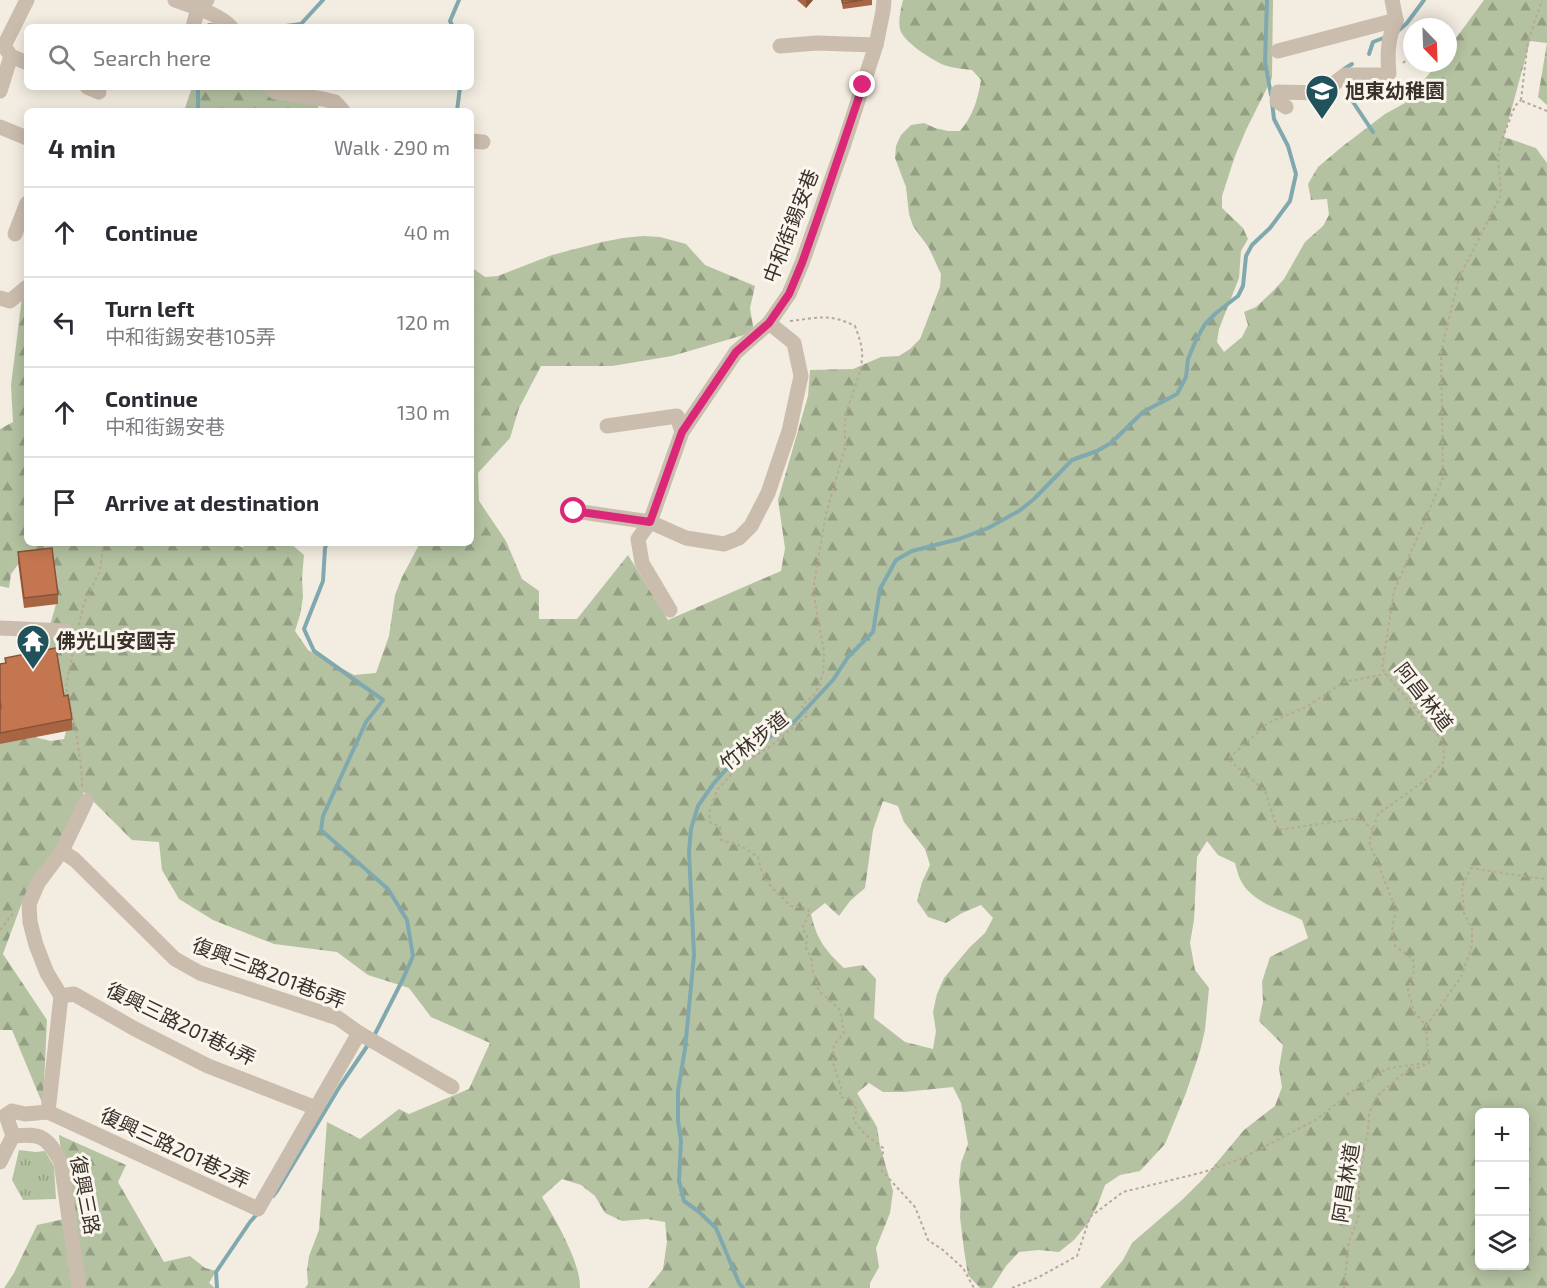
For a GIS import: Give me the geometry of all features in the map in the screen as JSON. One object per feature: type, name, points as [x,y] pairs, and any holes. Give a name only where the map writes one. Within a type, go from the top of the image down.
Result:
[{"type":"street","points":[[0,91],[5,49],[27,0]]},
{"type":"street","points":[[175,0],[202,4],[228,24]]},
{"type":"street","name":"中和街錫安巷","points":[[650,522],[682,432],[736,352],[769,323],[789,294],[844,144],[876,45],[884,0]]},
{"type":"street","points":[[1286,107],[1277,101],[1278,92],[1322,93],[1345,75],[1385,75],[1389,73],[1387,58],[1392,31],[1392,0]]},
{"type":"street","points":[[194,24],[202,4]]},
{"type":"street","points":[[1278,51],[1392,31]]},
{"type":"street","points":[[780,46],[817,43],[876,45]]},
{"type":"street","points":[[5,49],[24,61]]},
{"type":"street","points":[[273,90],[329,100],[341,108]]},
{"type":"street","points":[[0,127],[24,137]]},
{"type":"street","points":[[15,234],[24,211]]},
{"type":"street","points":[[0,298],[10,301],[24,289]]},
{"type":"street","points":[[574,511],[650,522],[686,538],[724,544],[739,538],[751,526],[768,493],[785,442],[801,376],[794,343],[769,323]]},
{"type":"street","points":[[607,426],[677,416],[682,432]]},
{"type":"street","points":[[650,522],[638,539],[642,563],[669,610]]},
{"type":"street","points":[[0,628],[73,633]]},
{"type":"street","points":[[48,1112],[61,996],[47,973],[36,945],[30,922],[29,904],[38,883],[62,851],[84,794]]},
{"type":"street","name":"復興三路201巷6弄","points":[[62,851],[75,860],[175,959],[200,973],[338,1018],[359,1033],[452,1087]]},
{"type":"street","name":"復興三路201巷4弄","points":[[61,996],[74,994],[135,1029],[208,1066],[316,1108]]},
{"type":"street","name":"復興三路201巷2弄","points":[[13,1136],[6,1115],[12,1111],[24,1114],[48,1112],[258,1209],[359,1033]]},
{"type":"street","name":"復興三路","points":[[13,1136],[30,1134],[45,1138],[54,1148],[61,1162],[79,1288]]},
{"type":"street","points":[[0,1162],[13,1136]]},
{"type":"path","points":[[1542,0],[1528,41],[1521,100],[1547,111]]},
{"type":"path","name":"阿昌林道","points":[[1373,830],[1378,814],[1431,776],[1444,760],[1443,742],[1382,669],[1394,591],[1443,478],[1441,351],[1459,278],[1501,195],[1498,156],[1515,106],[1521,100]]},
{"type":"path","name":"竹林步道","points":[[769,323],[822,316],[843,320],[855,326],[861,343],[862,359],[847,408],[844,435],[846,444],[826,514],[814,584],[814,602],[824,652],[823,673],[816,693],[802,706],[808,716],[771,746],[740,765],[717,790],[709,813],[710,822],[720,827],[721,840],[741,846],[758,857],[762,872],[769,884],[791,906],[806,908],[810,912],[802,928],[807,936],[806,948],[811,958],[819,991],[840,1010],[844,1033],[834,1045],[833,1063],[841,1087],[840,1097],[851,1099],[857,1110],[853,1120],[865,1134],[883,1148],[882,1171],[915,1207],[928,1240],[963,1268],[974,1288]]},
{"type":"path","points":[[84,794],[76,730],[66,687],[73,633],[84,603],[100,571],[106,546]]},
{"type":"path","points":[[1012,1288],[1039,1277],[1077,1256],[1090,1217],[1123,1192],[1204,1172],[1243,1158],[1317,1119],[1351,1092],[1386,1069],[1429,1063],[1426,1026],[1414,1011],[1408,990],[1414,971],[1413,959],[1395,945],[1392,930],[1396,909],[1369,842],[1373,830],[1359,818],[1278,830],[1265,790],[1228,759],[1268,723],[1308,706],[1344,682],[1386,674]]},
{"type":"path","points":[[1426,1026],[1461,977],[1472,946],[1472,929],[1464,913],[1462,886],[1471,868],[1547,879]]},
{"type":"path","points":[[0,930],[18,907]]},
{"type":"path","name":"阿昌林道","points":[[1344,1288],[1349,1241],[1358,1219],[1360,1170],[1368,1132],[1369,1114],[1377,1096],[1404,1072],[1424,1064]]},
{"type":"green space","points":[[903,0],[1273,0],[1272,78],[1246,130],[1222,196],[1222,208],[1243,228],[1248,239],[1241,251],[1239,278],[1219,329],[1217,342],[1224,352],[1242,337],[1248,325],[1244,312],[1256,307],[1284,279],[1305,242],[1323,226],[1329,215],[1327,199],[1311,200],[1308,184],[1318,167],[1385,114],[1405,103],[1431,72],[1457,72],[1457,37],[1484,0],[1547,0],[1547,43],[1530,41],[1504,137],[1536,148],[1547,163],[1547,1288],[1100,1288],[1123,1260],[1132,1243],[1203,1179],[1244,1130],[1275,1106],[1282,1087],[1279,1068],[1283,1045],[1259,1021],[1263,1001],[1262,982],[1270,957],[1308,938],[1302,920],[1252,895],[1241,881],[1235,863],[1218,855],[1207,841],[1197,857],[1194,920],[1190,943],[1195,970],[1209,988],[1205,1030],[1186,1093],[1165,1144],[1140,1171],[1120,1175],[1105,1185],[1089,1222],[1074,1240],[1059,1252],[1039,1250],[1019,1252],[1006,1266],[992,1288],[980,1288],[968,1275],[960,1217],[959,1182],[961,1163],[968,1144],[961,1103],[953,1087],[883,1092],[869,1083],[857,1093],[877,1127],[893,1191],[890,1213],[876,1248],[879,1267],[870,1283],[870,1288],[648,1288],[663,1269],[667,1242],[665,1222],[647,1219],[622,1221],[605,1213],[595,1196],[581,1185],[562,1179],[542,1197],[572,1254],[580,1288],[305,1288],[308,1284],[309,1256],[319,1230],[327,1122],[360,1139],[399,1109],[409,1114],[469,1089],[490,1043],[431,1017],[409,988],[368,975],[337,952],[274,944],[213,920],[179,899],[162,870],[159,842],[132,840],[84,792],[58,849],[24,897],[3,954],[47,1020],[43,1105],[12,1030],[0,1030],[0,737],[28,733],[51,741],[64,739],[67,727],[48,657],[49,629],[56,604],[56,591],[19,563],[11,574],[9,588],[0,586],[0,429],[13,422],[11,385],[23,290],[24,546],[294,546],[304,555],[303,597],[295,631],[308,650],[354,675],[376,673],[389,636],[395,595],[418,546],[474,546],[474,269],[485,277],[498,276],[552,255],[623,238],[660,237],[686,244],[705,265],[755,286],[750,308],[754,332],[672,356],[612,366],[541,366],[519,408],[510,438],[478,473],[479,501],[506,541],[522,579],[539,591],[539,619],[577,619],[628,555],[668,620],[781,571],[785,548],[778,500],[808,396],[810,370],[853,369],[881,357],[899,356],[920,339],[940,287],[941,274],[929,248],[913,226],[909,214],[906,187],[895,158],[896,146],[901,135],[911,125],[924,123],[948,131],[960,131],[974,107],[981,80],[972,70],[944,65],[918,50],[902,34],[899,26]],"holes":[[[883,801],[898,806],[904,822],[925,849],[930,865],[917,901],[928,917],[946,923],[981,905],[993,918],[985,933],[944,978],[933,1012],[936,1031],[933,1049],[905,1042],[874,1018],[876,979],[863,965],[844,968],[837,962],[819,938],[811,914],[825,903],[839,916],[850,901],[865,888],[873,830]]]},
{"type":"green space","points":[[1547,43],[1547,105],[1538,97]]},
{"type":"green space","points":[[191,90],[264,90],[319,105],[318,108],[185,108]]},
{"type":"green space","points":[[59,1135],[126,1165],[118,1182],[164,1262],[190,1256],[205,1268],[216,1271],[209,1283],[215,1288],[4,1288],[14,1273],[37,1225],[69,1218]]},
{"type":"green space","points":[[19,1150],[45,1151],[54,1166],[56,1199],[23,1200],[12,1180]]},
{"type":"building","points":[[842,0],[863,0],[843,3]]},
{"type":"building","points":[[52,548],[58,594],[24,598],[18,552]]},
{"type":"building","points":[[56,648],[64,696],[68,695],[72,719],[0,733],[0,664],[6,663],[5,658]]},
{"type":"waterway","points":[[301,24],[323,0]]},
{"type":"waterway","points":[[452,24],[450,21],[459,0]]},
{"type":"waterway","points":[[1267,0],[1265,61],[1271,95]]},
{"type":"waterway","points":[[1398,31],[1424,0]]},
{"type":"waterway","points":[[1369,54],[1373,42],[1386,37]]},
{"type":"waterway","points":[[1344,69],[1352,64]]},
{"type":"waterway","points":[[1353,80],[1351,99],[1373,132]]},
{"type":"waterway","points":[[198,90],[198,108]]},
{"type":"waterway","points":[[457,108],[460,90]]},
{"type":"waterway","points":[[743,1288],[716,1228],[684,1201],[679,1181],[681,1141],[678,1091],[685,1049],[694,955],[689,852],[691,829],[698,806],[729,766],[793,723],[833,680],[848,657],[873,632],[880,589],[896,560],[912,551],[959,539],[988,528],[1019,511],[1072,460],[1111,443],[1143,412],[1177,394],[1186,377],[1188,359],[1205,324],[1238,296],[1243,286],[1246,256],[1252,245],[1270,228],[1290,201],[1296,174],[1288,146],[1274,119],[1272,102]]},
{"type":"waterway","points":[[326,546],[323,581],[304,629],[314,651],[383,700],[366,722],[323,816],[321,830],[388,889],[407,920],[413,956],[374,1036]]},
{"type":"waterway","points":[[273,1196],[340,1086],[370,1042]]},
{"type":"waterway","points":[[217,1288],[216,1272],[258,1213]]},
{"type":"place","name":"旭東幼稚園","points":[[1322,120]]},
{"type":"place","name":"佛光山安國寺","points":[[33,670]]},
{"type":"route","points":[[574,511],[650,522],[682,432],[736,352],[769,323],[789,294],[802,263],[863,85]]}]
